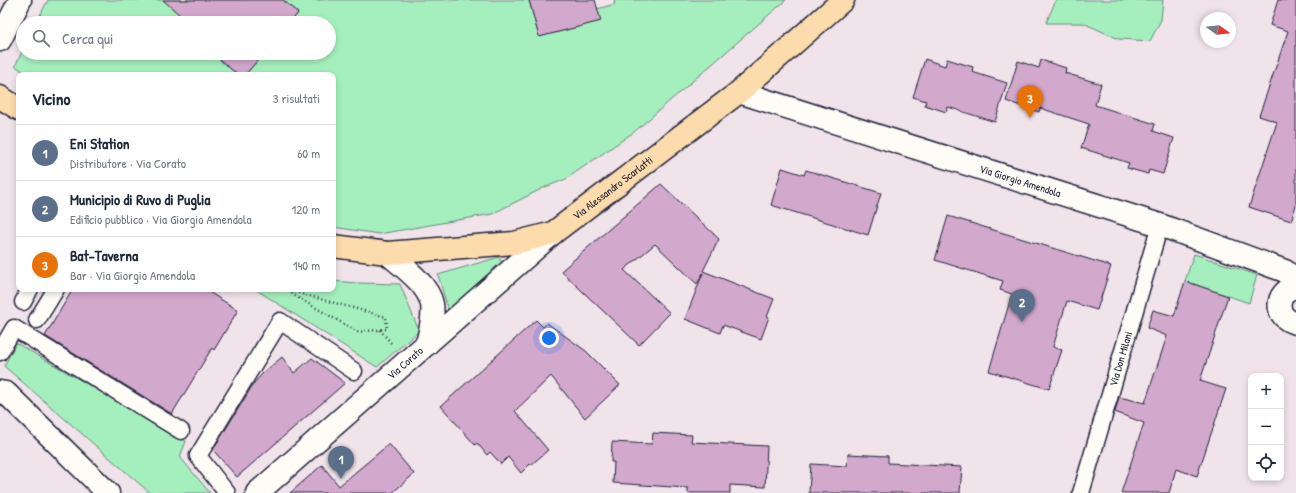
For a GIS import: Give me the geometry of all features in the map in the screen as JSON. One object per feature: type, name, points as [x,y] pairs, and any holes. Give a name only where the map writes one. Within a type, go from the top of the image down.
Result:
[{"type":"main road","name":"Via Alessandro Scarlatti","points":[[336,246],[387,253],[514,243],[553,234],[739,92],[843,0]]},
{"type":"main road","points":[[0,97],[16,107]]},
{"type":"street","points":[[0,40],[20,0]]},
{"type":"street","name":"Via Giorgio Amendola","points":[[739,92],[1160,225],[1285,271],[1296,280]]},
{"type":"street","name":"Via Corato","points":[[257,493],[553,234]]},
{"type":"street","points":[[387,253],[422,284],[432,303],[431,327],[428,344]]},
{"type":"street","points":[[1296,287],[1286,290],[1280,306],[1284,317],[1288,321],[1296,323]]},
{"type":"street","points":[[0,392],[6,394],[108,493]]},
{"type":"lane","name":"Via Don Milani","points":[[1081,493],[1160,225]]},
{"type":"lane","points":[[37,320],[54,292]]},
{"type":"lane","points":[[227,493],[198,456],[280,321],[354,371]]},
{"type":"lane","points":[[0,352],[14,328],[181,431]]},
{"type":"path","points":[[290,292],[358,332],[387,329],[386,317],[295,292]]},
{"type":"path","points":[[380,330],[392,345]]},
{"type":"green space","points":[[48,0],[242,0],[224,16],[40,16]]},
{"type":"green space","points":[[283,0],[529,0],[539,37],[600,21],[597,9],[615,4],[614,0],[786,0],[634,132],[566,179],[543,188],[492,214],[379,234],[336,227],[336,72],[248,72],[258,60],[336,60],[336,16],[296,16],[298,13]]},
{"type":"green space","points":[[1056,0],[1163,0],[1161,20],[1150,41],[1119,39],[1083,23],[1046,23]]},
{"type":"green space","points":[[18,60],[220,60],[234,72],[24,72],[15,66]]},
{"type":"green space","points":[[1194,254],[1257,275],[1249,303],[1185,281]]},
{"type":"green space","points":[[499,257],[505,269],[450,316],[438,275]]},
{"type":"green space","points":[[336,281],[400,284],[419,331],[377,367],[260,292],[336,292]]},
{"type":"green space","points":[[16,343],[186,441],[180,457],[210,493],[150,493],[4,366]]},
{"type":"building","points":[[163,0],[283,0],[298,13],[296,16],[181,16]]},
{"type":"building","points":[[529,0],[595,0],[601,21],[539,37]]},
{"type":"building","points":[[1278,0],[1296,0],[1296,205],[1291,221],[1249,207],[1277,122],[1259,116],[1288,31],[1270,25]]},
{"type":"building","points":[[925,59],[945,66],[947,59],[973,67],[972,72],[1007,83],[995,122],[948,107],[946,112],[925,105],[926,101],[913,97]]},
{"type":"building","points":[[220,60],[258,60],[248,72],[234,72]]},
{"type":"building","points":[[1041,60],[1066,68],[1065,73],[1101,84],[1095,105],[1155,124],[1153,131],[1174,138],[1163,174],[1149,170],[1148,174],[1127,168],[1129,163],[1081,148],[1089,124],[1040,108],[1039,112],[1006,101],[1018,61],[1039,68]]},
{"type":"building","points":[[782,168],[804,175],[806,170],[881,193],[868,235],[771,205]]},
{"type":"building","points":[[661,184],[719,239],[703,271],[774,299],[761,339],[723,325],[720,333],[685,319],[703,273],[697,284],[655,244],[624,270],[670,313],[639,345],[561,271]]},
{"type":"building","points":[[948,216],[1111,266],[1097,310],[1067,301],[1053,347],[1062,350],[1049,389],[989,371],[1012,294],[1000,290],[1003,281],[935,260]]},
{"type":"building","points":[[1185,281],[1228,296],[1200,381],[1226,389],[1197,476],[1176,469],[1169,493],[1121,493],[1144,423],[1115,412],[1119,397],[1145,403],[1167,336],[1147,328],[1153,310],[1174,316]]},
{"type":"building","points":[[71,292],[209,292],[238,310],[214,350],[212,348],[172,414],[45,336]]},
{"type":"building","points":[[536,320],[543,327],[547,323],[586,351],[620,385],[585,418],[551,376],[515,411],[548,450],[521,473],[508,457],[501,464],[490,452],[487,455],[477,443],[475,445],[441,406]]},
{"type":"building","points":[[282,357],[294,373],[312,358],[345,383],[237,477],[213,450],[254,383],[263,373]]},
{"type":"building","points":[[653,433],[692,435],[691,442],[767,446],[765,487],[730,485],[730,493],[688,493],[688,488],[613,483],[614,462],[611,462],[612,442],[652,444]]},
{"type":"building","points":[[389,444],[414,474],[392,493],[290,493],[322,465],[339,486]]},
{"type":"building","points":[[848,454],[888,456],[888,463],[962,467],[960,493],[809,493],[811,464],[847,466]]},
{"type":"place","name":"Bat-Taverna","points":[[1030,118]]},
{"type":"place","name":"Municipio di Ruvo di Puglia","points":[[1022,322]]},
{"type":"place","name":"Eni Station","points":[[341,479]]}]
